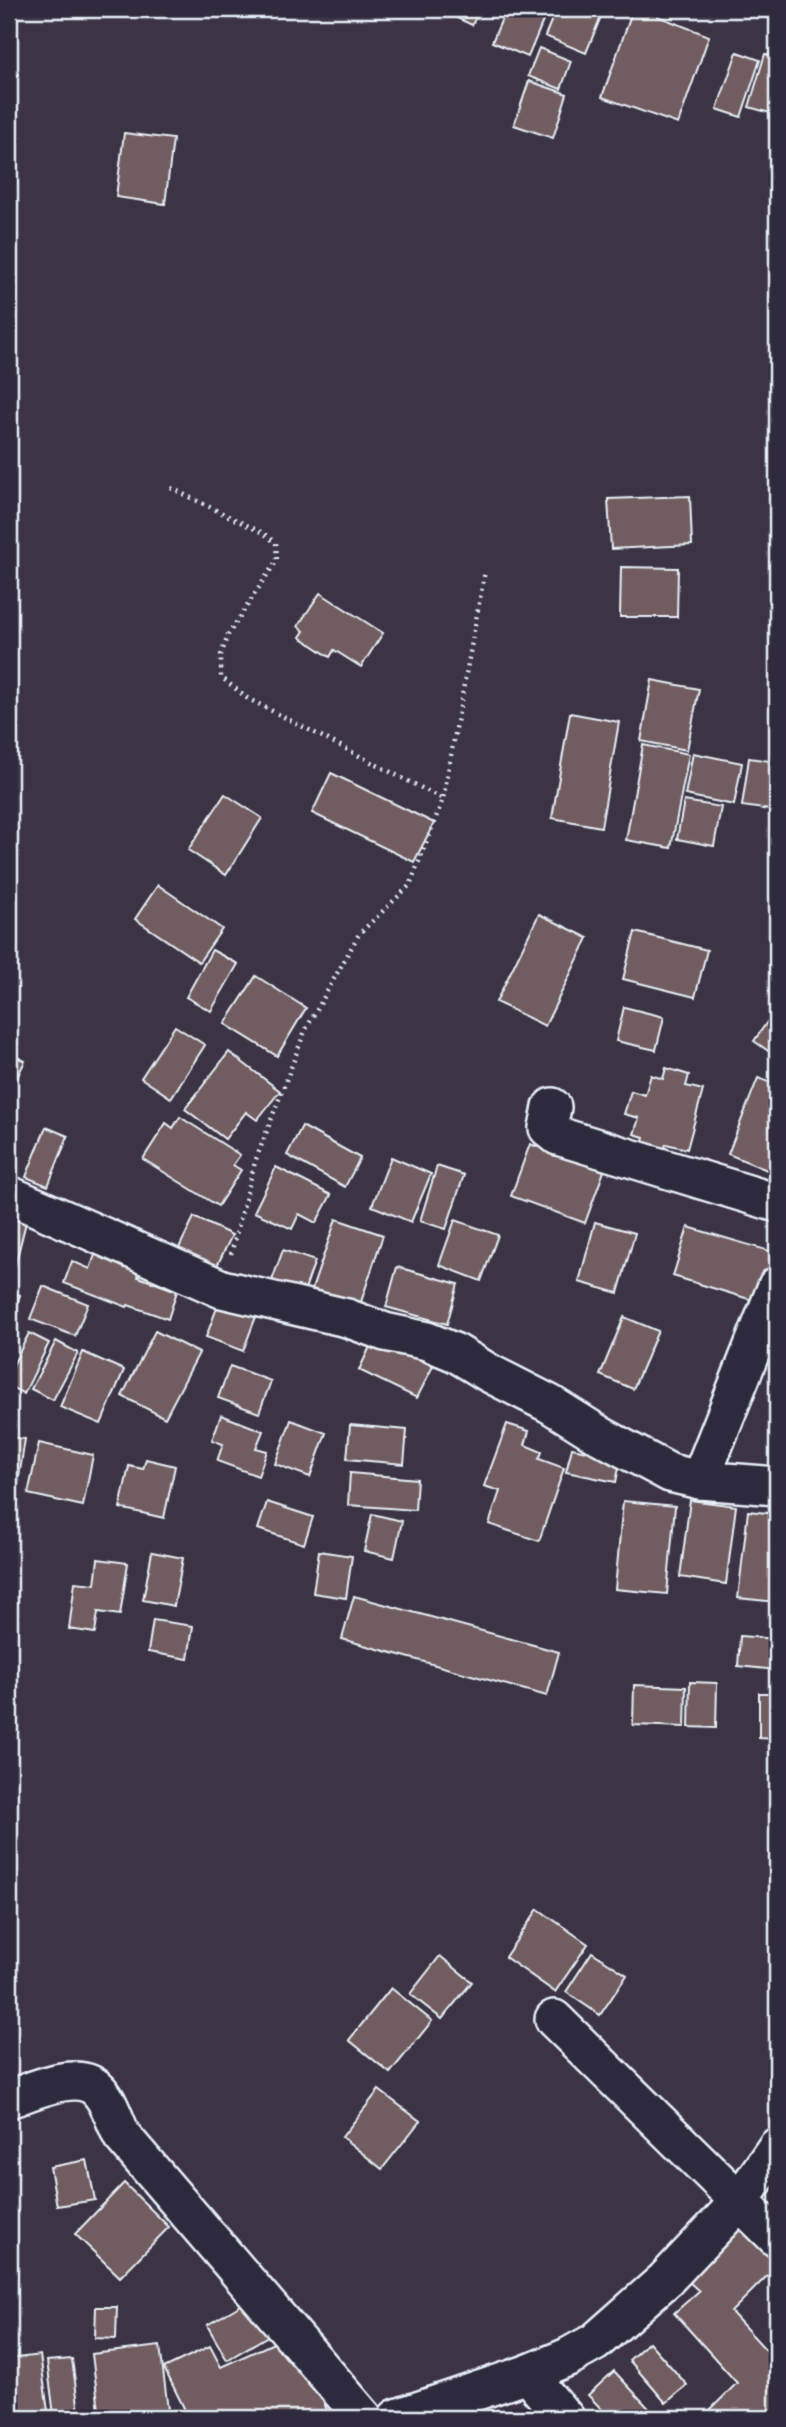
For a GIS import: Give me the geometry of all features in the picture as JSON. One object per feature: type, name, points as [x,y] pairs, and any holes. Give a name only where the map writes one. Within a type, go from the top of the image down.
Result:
[{"type":"street","points":[[552,1107],[548,1128],[558,1136],[777,1203]]},
{"type":"street","points":[[9,1195],[222,1289],[347,1318],[385,1332],[427,1341],[456,1353],[670,1473],[700,1480],[777,1486]]},
{"type":"street","points":[[700,1480],[777,1286]]},
{"type":"street","points":[[554,2020],[777,2238]]},
{"type":"street","points":[[9,2099],[54,2083],[83,2081],[100,2090],[122,2136],[364,2418]]},
{"type":"street","points":[[397,2418],[527,2374],[568,2357],[594,2342],[665,2280],[739,2202],[777,2147]]},
{"type":"street","points":[[527,2374],[565,2418]]},
{"type":"path","points":[[172,488],[263,533],[276,543],[276,560],[228,635],[221,655],[222,677],[247,698],[443,799]]},
{"type":"path","points":[[222,1289],[255,1161],[305,1031],[359,934],[410,885],[443,799],[485,571]]},
{"type":"building","points":[[438,9],[480,9],[472,25]]},
{"type":"building","points":[[506,9],[548,9],[528,57],[492,42]]},
{"type":"building","points":[[556,9],[604,9],[586,53],[545,36]]},
{"type":"building","points":[[633,9],[659,9],[657,16],[709,36],[678,124],[602,97]]},
{"type":"building","points":[[539,48],[571,61],[561,89],[528,76]]},
{"type":"building","points":[[737,52],[760,60],[741,117],[717,109]]},
{"type":"building","points":[[765,54],[777,57],[777,115],[749,107]]},
{"type":"building","points":[[529,81],[567,94],[553,138],[514,125]]},
{"type":"building","points":[[124,133],[173,139],[165,204],[116,197]]},
{"type":"building","points":[[690,496],[692,545],[611,549],[608,499]]},
{"type":"building","points":[[621,567],[678,568],[677,617],[620,617]]},
{"type":"building","points":[[320,593],[383,633],[361,667],[334,650],[330,657],[300,637],[304,631],[298,626]]},
{"type":"building","points":[[9,595],[15,598],[9,612]]},
{"type":"building","points":[[652,680],[699,689],[687,750],[641,741]]},
{"type":"building","points":[[570,713],[619,722],[601,827],[552,818]]},
{"type":"building","points":[[643,745],[689,754],[671,848],[626,840]]},
{"type":"building","points":[[693,753],[742,763],[734,805],[685,795]]},
{"type":"building","points":[[749,758],[777,762],[777,811],[742,806]]},
{"type":"building","points":[[331,773],[434,823],[414,862],[312,813]]},
{"type":"building","points":[[225,794],[262,818],[226,875],[188,850]]},
{"type":"building","points":[[684,801],[721,807],[714,846],[677,839]]},
{"type":"building","points":[[158,885],[222,929],[199,962],[135,919]]},
{"type":"building","points":[[539,914],[588,938],[545,1026],[496,1002]]},
{"type":"building","points":[[635,932],[707,950],[695,997],[623,979]]},
{"type":"building","points":[[212,950],[238,964],[211,1011],[186,997]]},
{"type":"building","points":[[256,976],[306,1008],[277,1056],[225,1024]]},
{"type":"building","points":[[624,1007],[664,1017],[656,1050],[616,1041]]},
{"type":"building","points":[[769,1019],[777,1024],[777,1057],[754,1041]]},
{"type":"building","points":[[175,1026],[205,1045],[171,1098],[141,1078]]},
{"type":"building","points":[[229,1052],[280,1091],[257,1120],[246,1112],[225,1139],[185,1109]]},
{"type":"building","points":[[9,1053],[25,1061],[9,1094]]},
{"type":"building","points":[[666,1068],[689,1075],[686,1086],[703,1090],[687,1149],[666,1144],[661,1164],[638,1157],[644,1137],[634,1134],[639,1118],[624,1114],[631,1091],[645,1095],[651,1075],[663,1079]]},
{"type":"building","points":[[758,1078],[777,1085],[777,1174],[728,1154]]},
{"type":"building","points":[[180,1117],[240,1155],[233,1165],[241,1170],[218,1206],[143,1159],[166,1123],[173,1128]]},
{"type":"building","points":[[302,1126],[360,1158],[345,1187],[287,1155]]},
{"type":"building","points":[[46,1127],[68,1136],[48,1186],[26,1177]]},
{"type":"building","points":[[530,1144],[604,1171],[585,1223],[511,1196]]},
{"type":"building","points":[[391,1157],[431,1174],[411,1222],[372,1206]]},
{"type":"building","points":[[437,1166],[464,1175],[446,1229],[420,1221]]},
{"type":"building","points":[[276,1167],[331,1195],[316,1223],[299,1214],[292,1229],[254,1212]]},
{"type":"building","points":[[194,1217],[232,1235],[214,1272],[176,1254]]},
{"type":"building","points":[[9,1218],[26,1222],[10,1286],[9,1285]]},
{"type":"building","points":[[336,1219],[383,1235],[360,1305],[312,1289]]},
{"type":"building","points":[[455,1220],[498,1235],[481,1281],[439,1265]]},
{"type":"building","points":[[595,1222],[635,1233],[618,1293],[579,1282]]},
{"type":"building","points":[[688,1227],[776,1253],[762,1303],[673,1276]]},
{"type":"building","points":[[283,1250],[315,1261],[301,1300],[269,1289]]},
{"type":"building","points":[[96,1252],[141,1268],[138,1277],[177,1291],[168,1319],[64,1283],[72,1261],[90,1269]]},
{"type":"building","points":[[397,1267],[458,1284],[447,1324],[386,1307]]},
{"type":"building","points":[[43,1286],[88,1304],[75,1336],[30,1319]]},
{"type":"building","points":[[9,1292],[20,1295],[14,1313],[18,1314],[11,1336],[9,1335]]},
{"type":"building","points":[[221,1297],[258,1311],[243,1351],[206,1337]]},
{"type":"building","points":[[624,1317],[658,1331],[633,1389],[600,1375]]},
{"type":"building","points":[[155,1331],[199,1353],[165,1418],[122,1396]]},
{"type":"building","points":[[29,1333],[49,1343],[24,1394],[9,1386],[9,1373]]},
{"type":"building","points":[[374,1338],[433,1366],[417,1398],[359,1370]]},
{"type":"building","points":[[56,1341],[78,1353],[53,1400],[31,1389]]},
{"type":"building","points":[[83,1352],[124,1370],[101,1424],[60,1407]]},
{"type":"building","points":[[230,1366],[271,1381],[259,1413],[218,1398]]},
{"type":"building","points":[[221,1415],[263,1431],[256,1448],[267,1451],[258,1476],[217,1461],[223,1444],[212,1440]]},
{"type":"building","points":[[291,1420],[326,1433],[310,1477],[275,1464]]},
{"type":"building","points":[[507,1424],[529,1431],[525,1445],[542,1452],[539,1459],[564,1468],[539,1541],[489,1524],[500,1491],[484,1486]]},
{"type":"building","points":[[350,1425],[407,1430],[404,1464],[347,1459]]},
{"type":"building","points":[[9,1437],[25,1439],[16,1496],[9,1495]]},
{"type":"building","points":[[39,1443],[93,1455],[83,1506],[28,1494]]},
{"type":"building","points":[[572,1448],[621,1458],[616,1482],[566,1472]]},
{"type":"building","points":[[146,1459],[175,1466],[164,1518],[120,1508],[129,1466],[143,1469]]},
{"type":"building","points":[[350,1473],[417,1479],[415,1510],[348,1505]]},
{"type":"building","points":[[690,1500],[736,1506],[726,1584],[680,1577]]},
{"type":"building","points":[[623,1501],[675,1506],[667,1594],[615,1589]]},
{"type":"building","points":[[267,1502],[313,1517],[304,1544],[258,1529]]},
{"type":"building","points":[[748,1511],[777,1514],[777,1602],[738,1598]]},
{"type":"building","points":[[372,1514],[402,1521],[394,1558],[364,1551]]},
{"type":"building","points":[[319,1551],[352,1556],[346,1598],[313,1593]]},
{"type":"building","points":[[152,1552],[183,1558],[174,1606],[143,1600]]},
{"type":"building","points":[[98,1559],[128,1563],[120,1615],[98,1612],[95,1633],[69,1629],[75,1582],[95,1584]]},
{"type":"building","points":[[354,1596],[559,1652],[547,1696],[342,1639]]},
{"type":"building","points":[[153,1620],[193,1626],[188,1659],[148,1652]]},
{"type":"building","points":[[740,1636],[777,1639],[777,1670],[738,1666]]},
{"type":"building","points":[[690,1682],[717,1683],[716,1728],[689,1727]]},
{"type":"building","points":[[634,1685],[686,1687],[685,1727],[633,1725]]},
{"type":"building","points":[[759,1693],[777,1693],[777,1739],[759,1738]]},
{"type":"building","points":[[538,1909],[588,1944],[555,1992],[505,1957]]},
{"type":"building","points":[[592,1952],[627,1975],[600,2015],[566,1992]]},
{"type":"building","points":[[440,1956],[472,1982],[442,2019],[410,1994]]},
{"type":"building","points":[[391,1988],[432,2021],[390,2073],[349,2040]]},
{"type":"building","points":[[379,2090],[420,2121],[382,2169],[342,2137]]},
{"type":"building","points":[[87,2160],[95,2200],[57,2206],[50,2167]]},
{"type":"building","points":[[124,2183],[169,2227],[120,2277],[75,2234]]},
{"type":"building","points":[[745,2224],[777,2256],[777,2266],[731,2312],[777,2362],[777,2418],[702,2418],[737,2383],[674,2313],[699,2291],[688,2281]]},
{"type":"building","points":[[253,2298],[273,2333],[227,2360],[207,2325]]},
{"type":"building","points":[[96,2307],[117,2307],[116,2339],[95,2338]]},
{"type":"building","points":[[291,2335],[331,2418],[236,2418],[234,2413],[223,2418],[189,2418],[164,2368],[210,2346],[221,2367]]},
{"type":"building","points":[[649,2342],[687,2385],[666,2403],[629,2360]]},
{"type":"building","points":[[160,2346],[169,2418],[100,2418],[92,2354]]},
{"type":"building","points":[[40,2355],[49,2418],[9,2418],[9,2359]]},
{"type":"building","points":[[72,2359],[79,2412],[54,2415],[47,2361]]},
{"type":"building","points":[[614,2371],[658,2418],[610,2418],[588,2395]]}]
